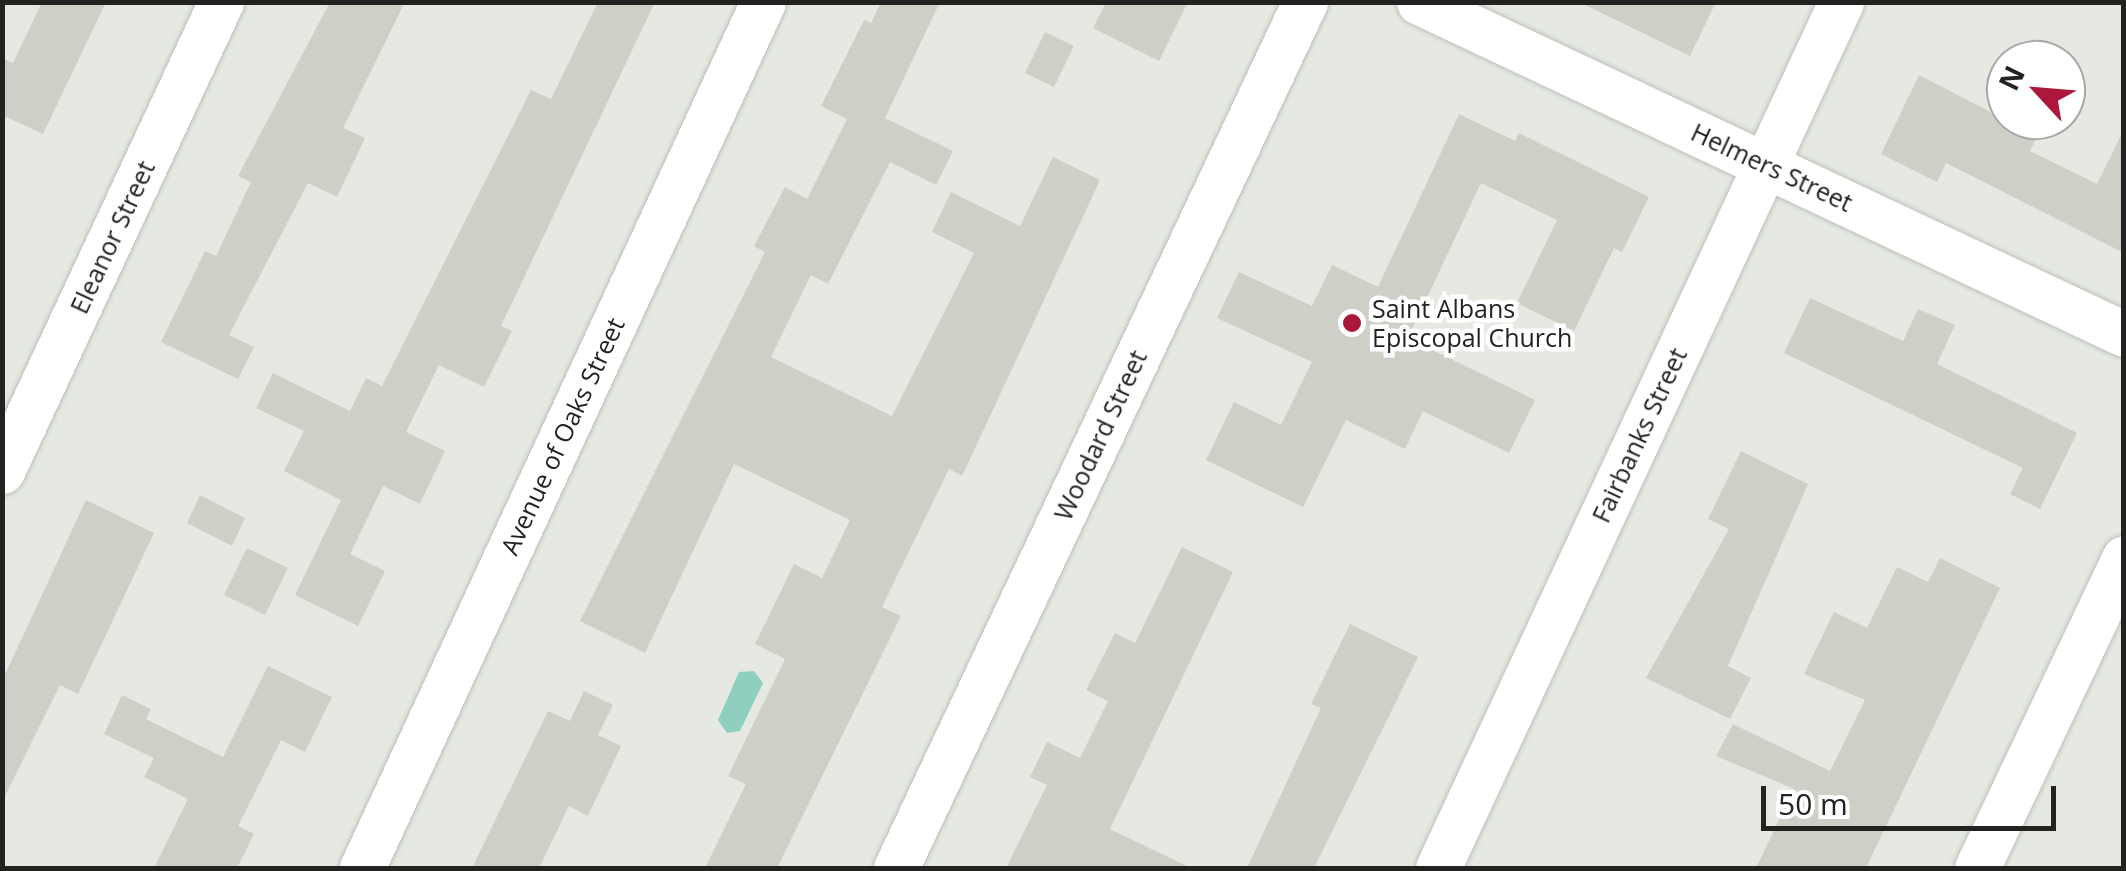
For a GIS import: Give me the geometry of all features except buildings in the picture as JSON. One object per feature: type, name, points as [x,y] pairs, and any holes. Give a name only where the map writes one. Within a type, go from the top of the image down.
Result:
[{"type":"street","name":"Eleanor Street","points":[[2,471],[221,2]]},
{"type":"street","name":"Avenue of Oaks Street","points":[[362,868],[763,2]]},
{"type":"street","name":"Woodard Street","points":[[896,868],[1305,2]]},
{"type":"street","name":"Helmers Street","points":[[1419,2],[2124,334]]},
{"type":"street","name":"Fairbanks Street","points":[[1438,868],[1841,2]]},
{"type":"street","points":[[1977,868],[2124,558]]},
{"type":"shaded area","points":[[754,671],[763,683],[740,731],[727,733],[718,720],[739,672]]},
{"type":"place","name":"Saint Albans Episcopal Church","points":[[1352,323]]}]
